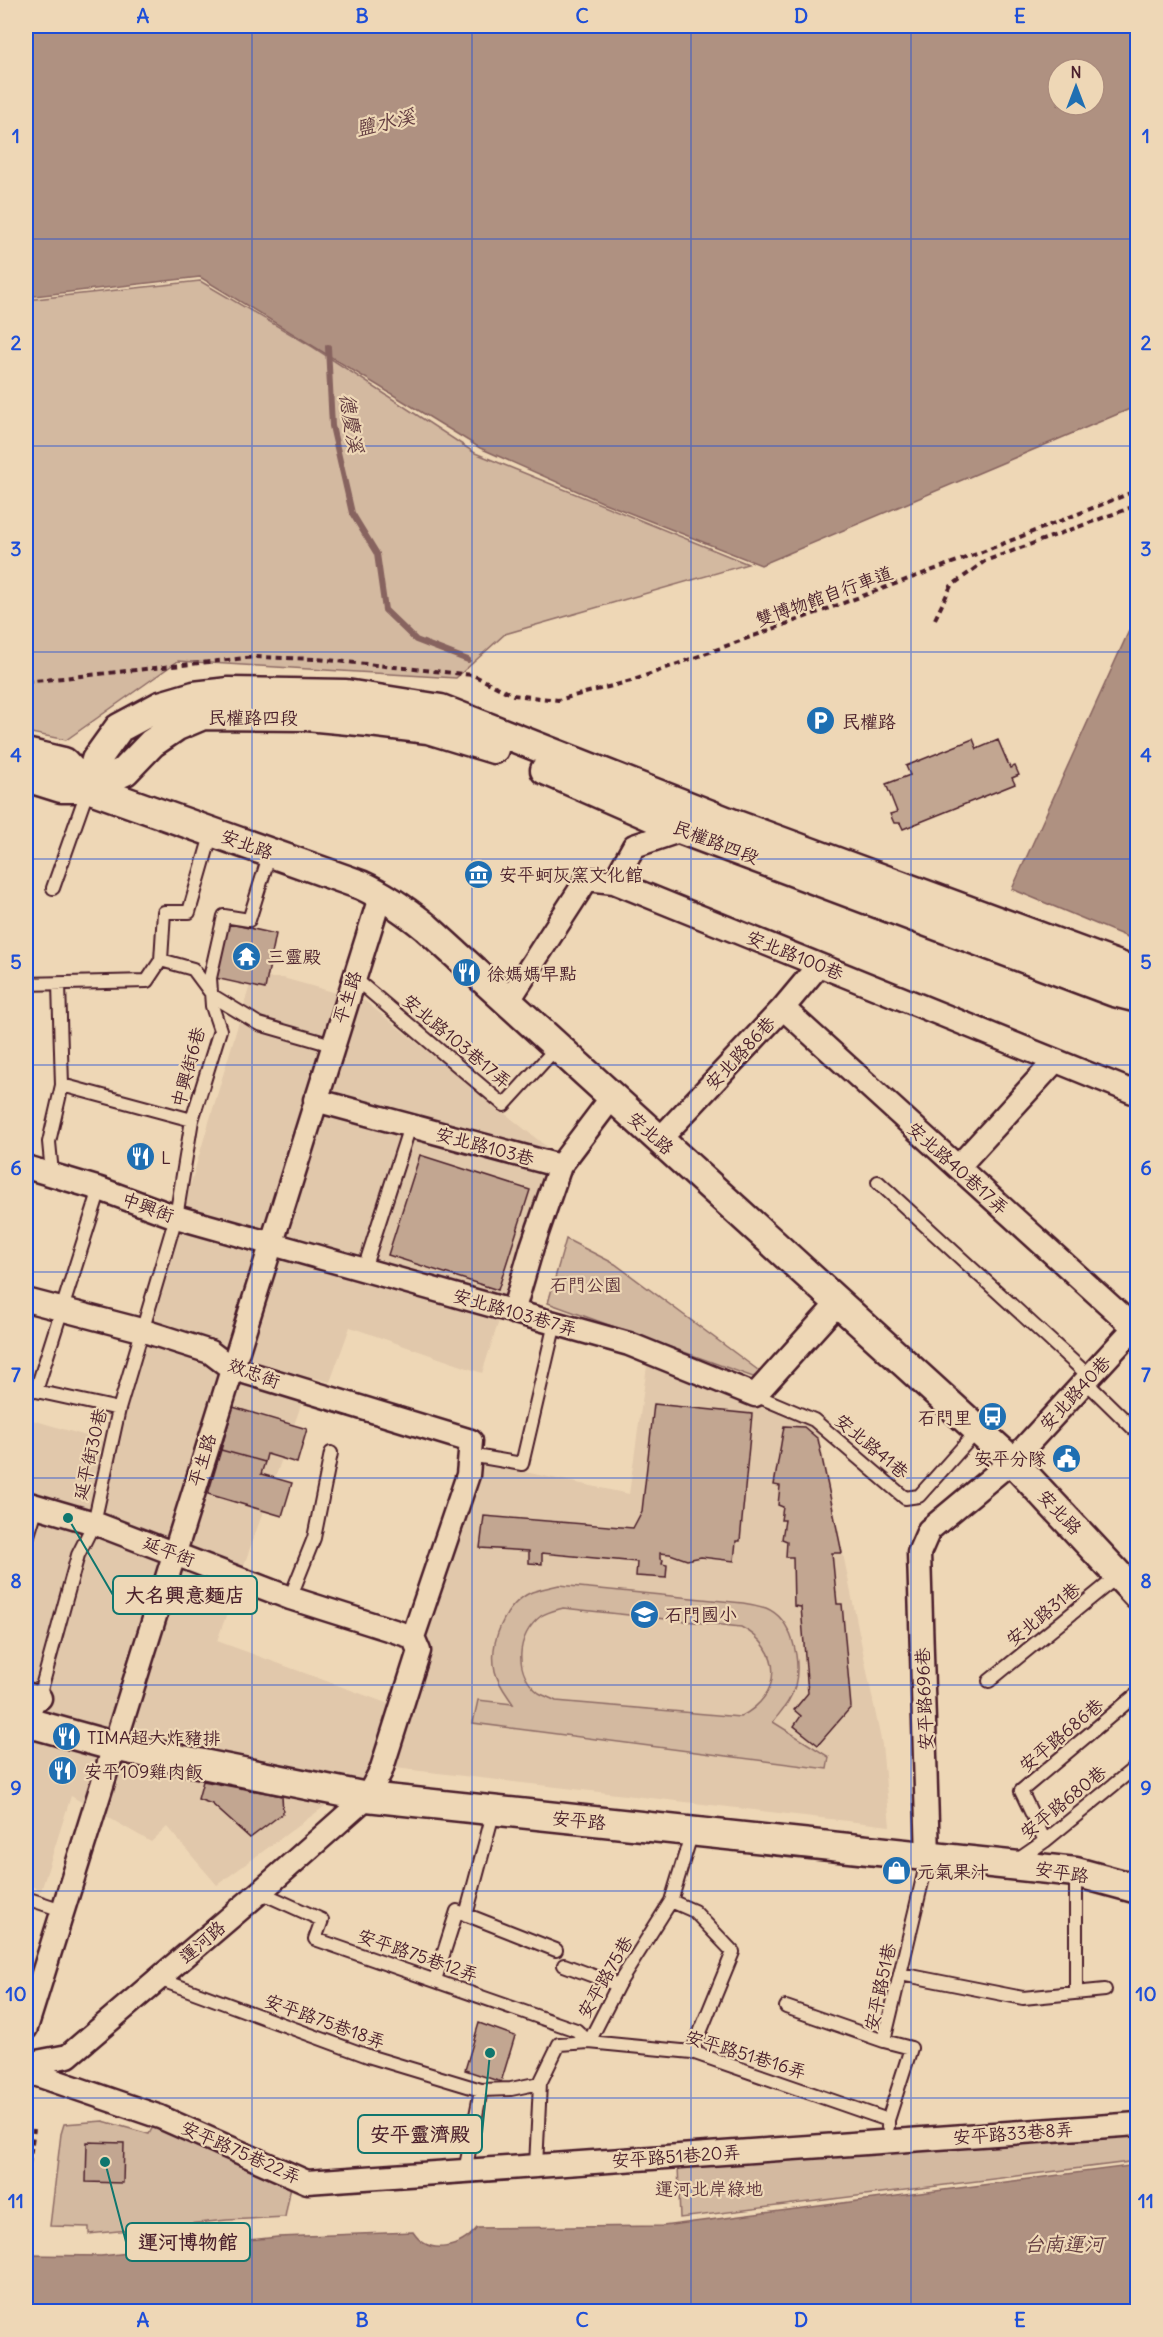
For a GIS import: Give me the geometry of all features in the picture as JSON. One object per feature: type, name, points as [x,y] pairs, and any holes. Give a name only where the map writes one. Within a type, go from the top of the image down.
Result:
[{"type":"street","name":"民權路四段","points":[[88,788],[125,771],[152,743],[177,726],[203,715],[307,716],[428,729],[476,742],[532,765],[1137,973]]},
{"type":"street","name":"安北路","points":[[26,753],[64,762],[88,788]]},
{"type":"street","name":"安北路","points":[[26,777],[61,788],[88,788],[381,894],[426,927],[1012,1461],[1137,1596]]},
{"type":"street","name":"民權路四段","points":[[688,819],[1114,992],[1137,998]]},
{"type":"street","points":[[614,882],[634,846],[688,819]]},
{"type":"street","name":"安北路100巷","points":[[507,1003],[587,879],[614,882],[1137,1094]]},
{"type":"street","name":"平生路","points":[[26,2028],[353,977],[381,894]]},
{"type":"street","name":"安北路86巷","points":[[659,1140],[783,1008],[819,965]]},
{"type":"street","name":"安北路40巷17弄","points":[[783,1008],[1136,1328]]},
{"type":"street","points":[[958,1167],[1055,1061]]},
{"type":"street","name":"安北路103巷","points":[[513,1312],[532,1247],[560,1166],[612,1097]]},
{"type":"street","name":"安北路103巷","points":[[315,1100],[560,1166]]},
{"type":"street","name":"中興街","points":[[26,1167],[52,1173],[176,1217],[272,1243]]},
{"type":"street","name":"安北路103巷7弄","points":[[272,1243],[629,1344],[755,1395]]},
{"type":"street","name":"效忠街","points":[[26,1300],[141,1330],[210,1352],[231,1368],[471,1441],[470,1455]]},
{"type":"street","points":[[755,1395],[838,1303]]},
{"type":"street","name":"安北路40巷","points":[[923,1541],[929,1530],[1012,1461],[1136,1328]]},
{"type":"street","points":[[367,1797],[381,1771],[419,1651],[413,1636],[468,1475],[470,1455]]},
{"type":"street","name":"延平街","points":[[31,1504],[94,1523],[290,1598],[413,1636]]},
{"type":"street","name":"安平路696巷","points":[[923,1541],[920,1552],[928,1857]]},
{"type":"street","name":"安平路","points":[[31,1709],[113,1746],[367,1797],[1076,1872],[1137,1889]]},
{"type":"street","name":"運河路","points":[[26,2064],[68,2056],[367,1797]]},
{"type":"street","name":"安平路75巷22弄","points":[[26,2071],[160,2117],[307,2182],[465,2171]]},
{"type":"street","name":"安平路33巷8弄","points":[[888,2131],[1137,2124]]},
{"type":"street","name":"安平路51巷20弄","points":[[465,2171],[537,2166],[888,2131]]},
{"type":"lane","points":[[53,888],[88,788]]},
{"type":"lane","points":[[26,984],[147,981],[160,960],[164,912],[189,912],[212,832]]},
{"type":"lane","name":"中興街6巷","points":[[141,1330],[176,1217],[192,1120],[220,1030],[212,1006],[210,978],[224,916],[249,920],[270,853]]},
{"type":"lane","points":[[160,960],[193,969],[213,996],[259,1024],[332,1046]]},
{"type":"lane","name":"安北路103巷17弄","points":[[353,977],[504,1105],[557,1047]]},
{"type":"lane","points":[[52,1173],[50,1142],[62,1084],[59,984]]},
{"type":"lane","points":[[62,1084],[192,1120]]},
{"type":"lane","points":[[364,1269],[410,1126]]},
{"type":"lane","points":[[878,1182],[1088,1380],[1137,1433]]},
{"type":"lane","points":[[100,1189],[36,1391],[119,1409]]},
{"type":"lane","points":[[470,1455],[522,1464],[555,1323]]},
{"type":"lane","name":"延平街30巷","points":[[31,1709],[78,1555],[94,1523],[119,1409],[141,1330]]},
{"type":"lane","name":"安北路41巷","points":[[755,1395],[814,1420],[905,1498],[920,1496],[978,1430]]},
{"type":"lane","points":[[290,1598],[314,1538],[331,1453]]},
{"type":"lane","points":[[26,1542],[31,1504]]},
{"type":"lane","name":"安北路31巷","points":[[989,1681],[1119,1575]]},
{"type":"lane","name":"安平路686巷","points":[[1045,1841],[1021,1791],[1137,1693]]},
{"type":"lane","name":"安平路680巷","points":[[1010,1865],[1045,1841],[1137,1765]]},
{"type":"lane","points":[[466,1915],[494,1810]]},
{"type":"lane","name":"安平路75巷","points":[[540,2083],[559,2044],[589,2042],[618,1985],[671,1901],[692,1832]]},
{"type":"lane","name":"安平路51巷","points":[[888,2131],[910,2048],[884,2041],[928,1857]]},
{"type":"lane","points":[[1076,1872],[1076,1993]]},
{"type":"lane","name":"安平路75巷12弄","points":[[260,1892],[322,1920],[315,1939],[576,2030],[589,2042]]},
{"type":"lane","points":[[26,1898],[62,1910]]},
{"type":"lane","points":[[671,1901],[694,1911],[733,1952],[692,2052]]},
{"type":"lane","points":[[435,1980],[458,1911],[556,1950]]},
{"type":"lane","points":[[564,1965],[618,1985]]},
{"type":"lane","points":[[901,1974],[1023,1998],[1105,1990]]},
{"type":"lane","name":"安平路75巷18弄","points":[[159,1979],[369,2056],[482,2090]]},
{"type":"lane","points":[[786,2007],[884,2041]]},
{"type":"lane","name":"安平路51巷16弄","points":[[589,2042],[692,2052],[888,2131]]},
{"type":"lane","points":[[465,2171],[482,2090],[511,2089],[540,2083],[537,2166]]},
{"type":"path","name":"雙博物館自行車道","points":[[513,695],[558,700],[631,681],[982,552],[1137,490]]},
{"type":"path","points":[[935,619],[951,586],[985,561],[1137,505]]},
{"type":"path","points":[[26,2185],[34,2129]]},
{"type":"shaded area","points":[[252,978],[283,978],[365,1001],[548,1148],[548,1169],[482,1373],[350,1327],[330,1382],[311,1377],[217,1641],[389,1704],[369,1774],[217,1885],[167,1827],[151,1842],[71,1796],[41,1891],[26,1883],[26,1418],[113,1444]]},
{"type":"shaded area","name":"石門國小","points":[[647,1366],[794,1416],[818,1431],[882,1745],[890,1826],[395,1768],[428,1652],[425,1636],[482,1463],[629,1494]]},
{"type":"green space","points":[[200,281],[313,347],[475,453],[748,564],[505,634],[456,678],[178,661],[66,740],[26,732],[26,300]]},
{"type":"green space","name":"石門公園","points":[[566,1239],[615,1264],[762,1373],[753,1377],[548,1303]]},
{"type":"green space","points":[[559,1585],[743,1603],[766,1608],[775,1613],[783,1621],[793,1642],[797,1676],[786,1706],[773,1722],[829,1757],[827,1769],[473,1723],[478,1700],[513,1704],[498,1680],[494,1660],[497,1637],[506,1615],[514,1605],[532,1592]],"holes":[[[563,1608],[741,1627],[755,1636],[765,1647],[771,1659],[773,1672],[771,1685],[764,1697],[754,1708],[740,1717],[556,1701],[539,1693],[531,1685],[522,1665],[521,1654],[526,1633],[541,1616]]]},
{"type":"green space","points":[[103,2121],[149,2134],[155,2123],[291,2186],[285,2217],[227,2220],[89,2234],[89,2227],[50,2226],[64,2124]]},
{"type":"green space","name":"運河北岸綠地","points":[[1137,2134],[1137,2161],[680,2218],[678,2165]]},
{"type":"water","name":"鹽水溪","points":[[26,26],[1137,26],[1137,406],[761,565],[602,502],[480,448],[200,277],[26,297]]},
{"type":"water","points":[[1137,613],[1138,941],[1012,889]]},
{"type":"water","name":"台南運河","points":[[1137,2165],[1137,2311],[26,2311],[26,2255],[101,2256],[278,2237],[413,2232],[428,2245],[445,2247],[463,2241],[477,2228],[663,2226]]},
{"type":"building","points":[[973,739],[977,749],[998,740],[1010,768],[1015,766],[1019,775],[1012,778],[1015,784],[903,829],[900,823],[894,823],[890,814],[897,812],[886,784],[910,775],[906,766]]},
{"type":"building","name":"三靈殿","points":[[226,923],[276,934],[265,989],[215,978]]},
{"type":"building","points":[[420,1155],[530,1190],[498,1290],[388,1255]]},
{"type":"building","points":[[654,1404],[752,1414],[740,1541],[736,1541],[734,1561],[701,1557],[687,1560],[660,1553],[662,1564],[667,1565],[666,1578],[636,1576],[637,1562],[542,1553],[542,1564],[529,1563],[529,1551],[480,1548],[484,1516],[633,1528],[642,1511]]},
{"type":"building","points":[[233,1407],[307,1429],[297,1463],[267,1454],[265,1462],[221,1450]]},
{"type":"building","points":[[784,1426],[804,1427],[818,1439],[842,1553],[832,1553],[837,1604],[842,1604],[851,1707],[818,1745],[794,1726],[801,1716],[794,1710],[808,1693],[801,1607],[794,1606],[793,1557],[786,1557],[787,1541],[782,1539],[785,1520],[781,1520],[783,1507],[778,1505],[780,1486],[774,1485]]},
{"type":"building","points":[[221,1450],[265,1462],[261,1474],[292,1483],[282,1516],[208,1494]]},
{"type":"building","points":[[203,1781],[282,1796],[283,1813],[250,1838],[212,1804],[198,1799]]},
{"type":"building","points":[[479,2023],[515,2036],[501,2082],[465,2070]]},
{"type":"building","points":[[87,2142],[124,2143],[123,2183],[86,2182]]},
{"type":"waterway","name":"德慶溪","points":[[328,347],[332,426],[352,513],[377,554],[385,610],[416,640],[468,660]]},
{"type":"place","name":"民權路","points":[[821,721]]},
{"type":"place","name":"安平蚵灰窯文化館","points":[[478,874]]},
{"type":"place","name":"三靈殿","points":[[246,956]]},
{"type":"place","name":"徐媽媽早點","points":[[466,973]]},
{"type":"place","name":"L","points":[[140,1157]]},
{"type":"place","name":"石門里","points":[[993,1417]]},
{"type":"place","name":"安平分隊","points":[[1067,1458]]},
{"type":"place","name":"大名興意麵店","points":[[68,1518]]},
{"type":"place","name":"石門國小","points":[[644,1614]]},
{"type":"place","name":"TIMA超大炸豬排","points":[[66,1737]]},
{"type":"place","name":"安平109雞肉飯","points":[[63,1771]]},
{"type":"place","name":"元氣果汁","points":[[896,1871]]},
{"type":"place","name":"安平靈濟殿","points":[[490,2053]]},
{"type":"place","name":"運河博物館","points":[[105,2162]]}]
